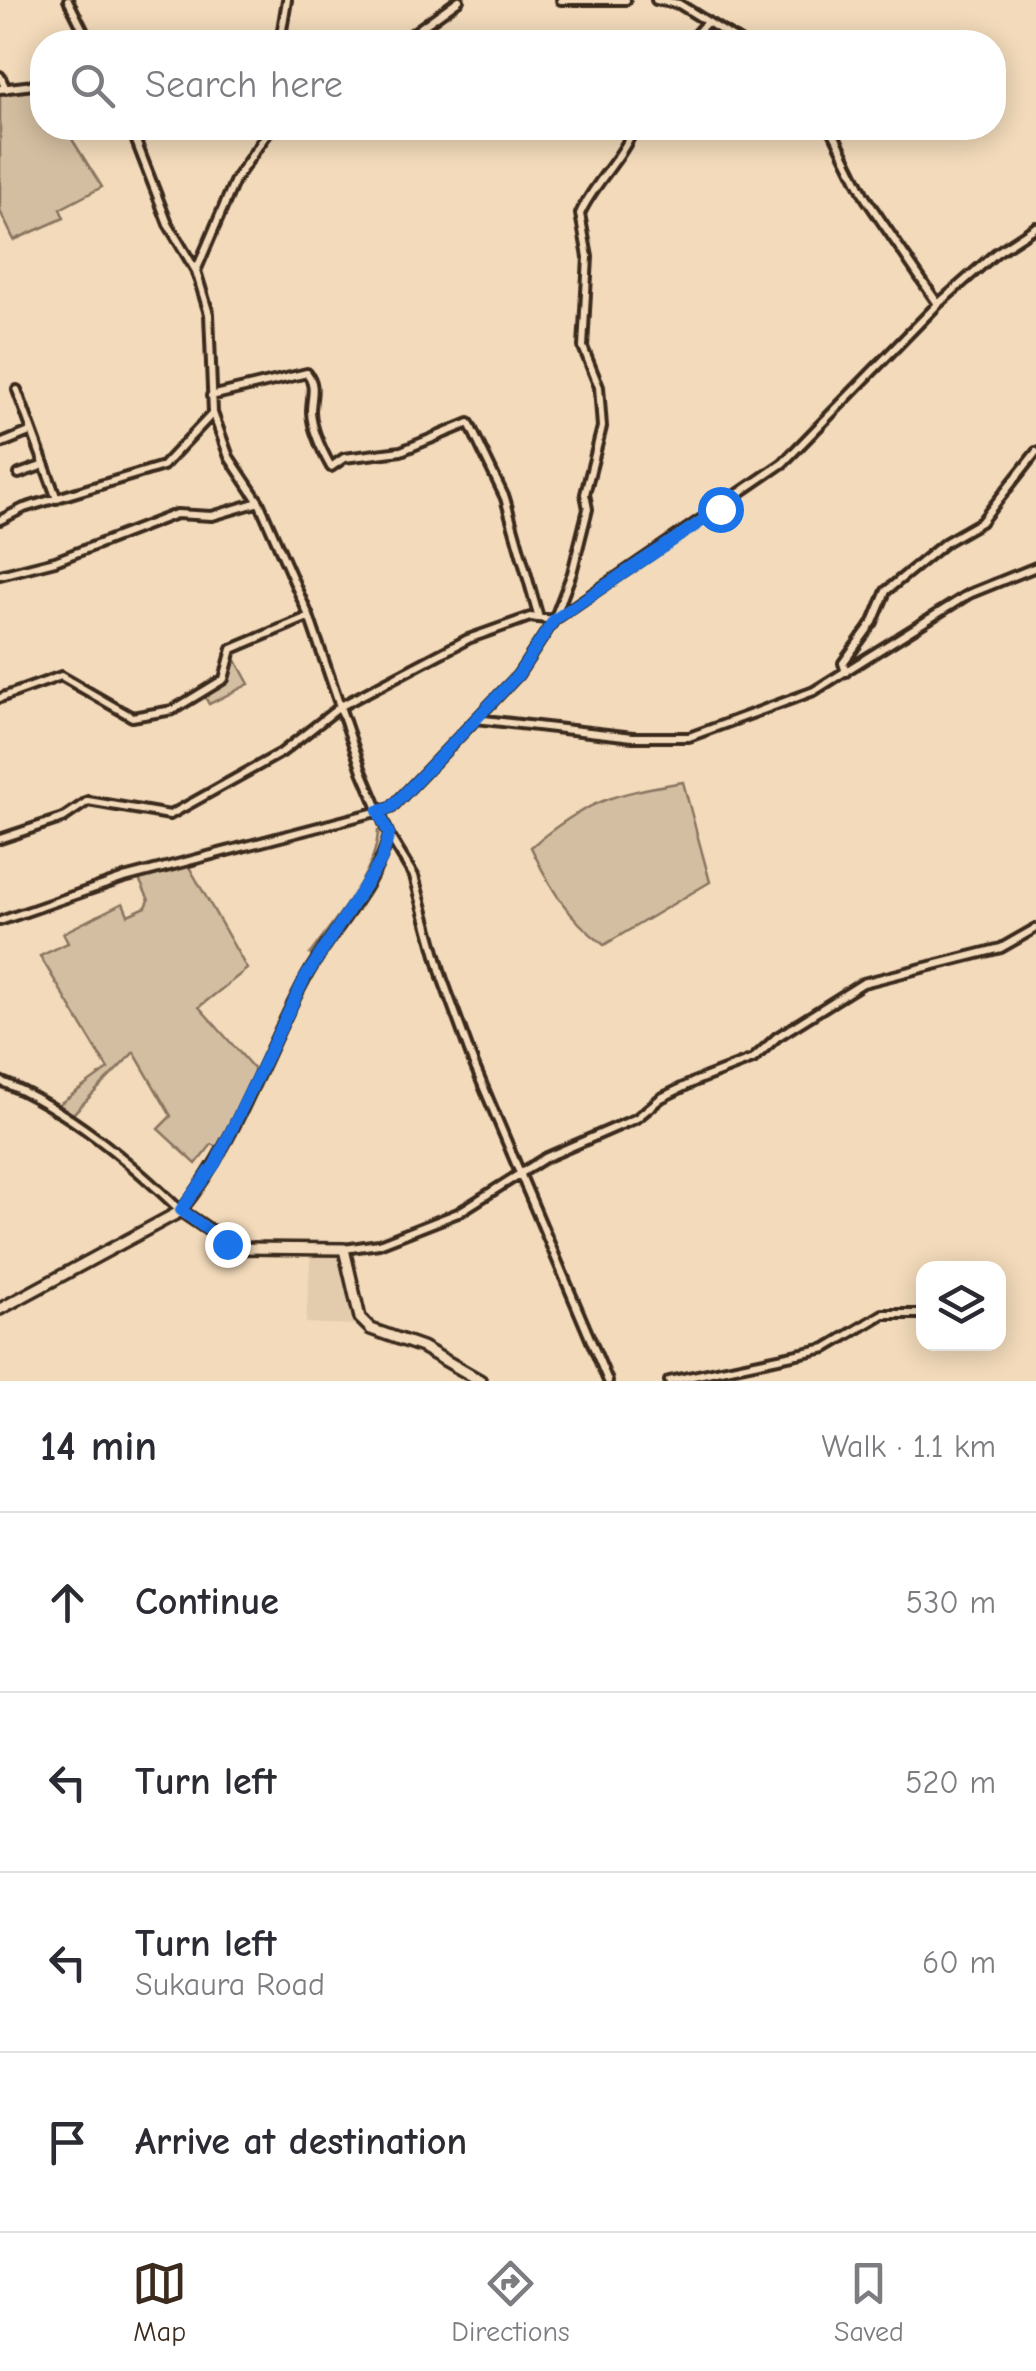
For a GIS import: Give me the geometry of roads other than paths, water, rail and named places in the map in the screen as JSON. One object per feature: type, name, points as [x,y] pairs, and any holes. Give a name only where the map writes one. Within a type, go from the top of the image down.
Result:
[{"type":"street","points":[[68,0],[83,30]]},
{"type":"street","points":[[282,30],[287,0]]},
{"type":"street","points":[[418,30],[459,0]]},
{"type":"street","points":[[561,0],[626,0]]},
{"type":"street","points":[[656,0],[679,4],[717,30]]},
{"type":"street","points":[[700,30],[705,24]]},
{"type":"street","points":[[0,76],[3,89],[30,86]]},
{"type":"street","points":[[136,140],[168,224],[196,271],[209,314],[213,413],[229,457],[259,502],[308,616],[378,811],[414,876],[442,977],[608,1381]]},
{"type":"street","points":[[196,271],[235,180],[263,140]]},
{"type":"street","points":[[0,921],[124,878],[391,808],[518,675],[554,620],[588,510],[588,478],[602,427],[598,387],[583,347],[588,256],[580,214],[613,170],[617,152],[626,140]]},
{"type":"street","points":[[837,140],[865,197],[938,304]]},
{"type":"street","points":[[0,838],[63,818],[88,800],[170,815],[280,753],[341,706],[468,639],[511,622],[554,620],[783,463],[938,304],[996,253],[1036,227]]},
{"type":"street","points":[[211,396],[307,373],[314,393],[311,414],[316,435],[331,467],[344,458],[401,451],[469,423],[505,498],[538,618]]},
{"type":"street","points":[[18,390],[56,499]]},
{"type":"street","points":[[0,520],[164,466],[213,413]]},
{"type":"street","points":[[0,444],[32,431]]},
{"type":"street","points":[[846,672],[843,663],[873,622],[886,590],[946,542],[981,522],[1036,452]]},
{"type":"street","points":[[19,474],[44,466]]},
{"type":"street","points":[[0,575],[55,561],[176,514],[212,516],[259,502]]},
{"type":"street","points":[[476,718],[633,736],[689,737],[814,691],[970,594],[1036,567]]},
{"type":"street","points":[[0,698],[61,676],[126,716],[172,710],[224,679],[232,649],[308,616]]},
{"type":"street","points":[[0,1309],[181,1210],[215,1164],[305,978],[369,883],[389,834]]},
{"type":"street","points":[[0,1081],[52,1108],[136,1168],[181,1210],[236,1248],[344,1249],[379,1244],[458,1212],[574,1143],[637,1118],[660,1098],[753,1059],[778,1037],[863,983],[1001,948],[1036,928]]},
{"type":"street","points":[[344,1249],[360,1318],[370,1329],[422,1347],[481,1381]]},
{"type":"street","points":[[669,1381],[826,1348],[883,1314],[916,1314]]}]
